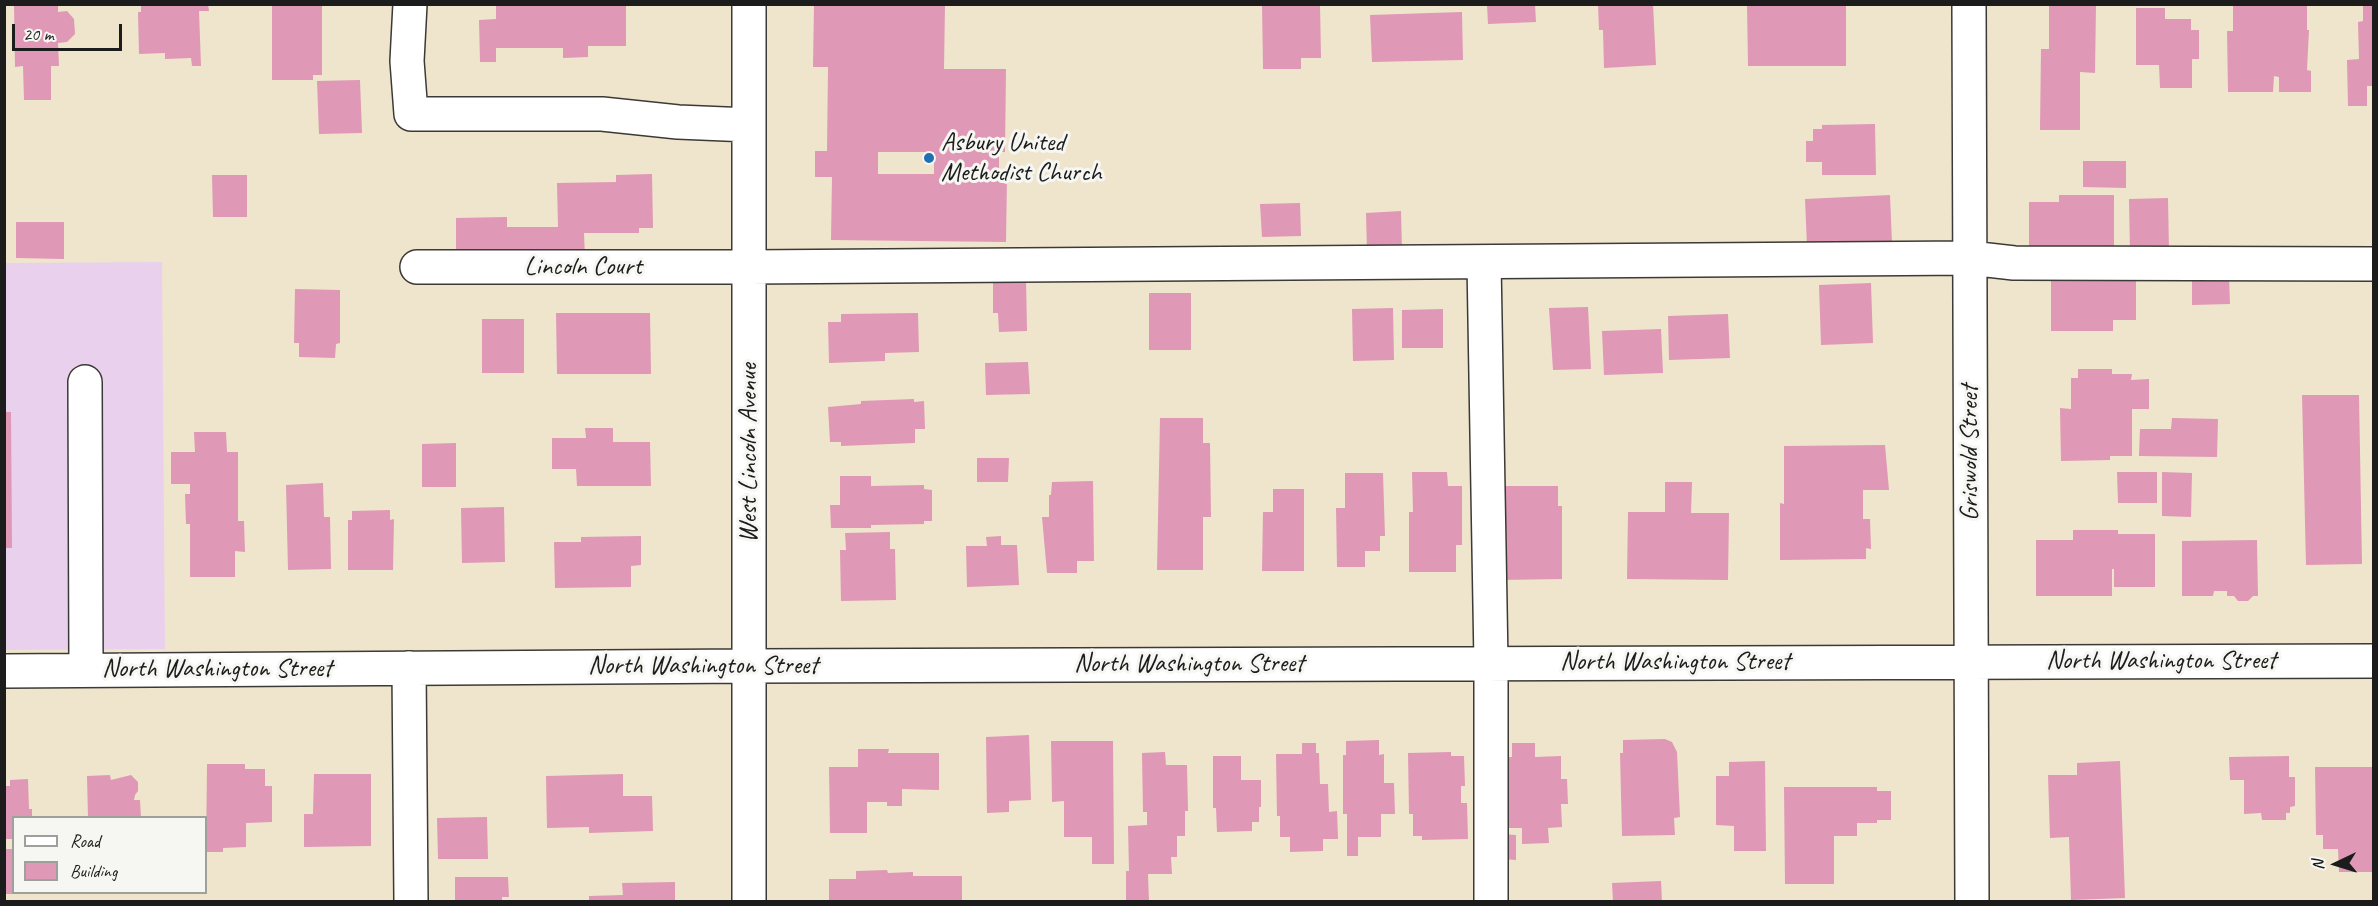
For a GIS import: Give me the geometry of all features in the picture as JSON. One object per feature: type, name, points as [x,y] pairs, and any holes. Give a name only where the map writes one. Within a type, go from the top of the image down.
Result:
[{"type":"street","points":[[410,4],[407,62],[411,114],[602,114],[678,122],[749,125]]},
{"type":"street","name":"West Lincoln Avenue","points":[[749,4],[749,902]]},
{"type":"street","name":"Griswold Street","points":[[1969,4],[1972,902]]},
{"type":"street","name":"Lincoln Court","points":[[417,267],[749,267],[1970,258],[2014,263],[2373,264]]},
{"type":"street","points":[[1484,262],[1491,663],[1491,902]]},
{"type":"street","points":[[85,382],[87,670]]},
{"type":"street","name":"North Washington Street","points":[[4,671],[749,666],[2373,661]]},
{"type":"street","points":[[409,668],[411,902]]},
{"type":"shaded area","points":[[162,262],[165,649],[5,650],[4,263]]},
{"type":"building","points":[[14,4],[58,4],[58,12],[67,11],[74,19],[75,34],[67,42],[58,43],[59,66],[51,66],[51,100],[24,100],[23,66],[15,67]]},
{"type":"building","points":[[141,4],[208,4],[209,11],[199,11],[201,66],[192,66],[191,58],[165,59],[165,53],[139,54],[138,12],[141,12]]},
{"type":"building","points":[[272,4],[322,4],[322,75],[313,75],[313,80],[272,80]]},
{"type":"building","points":[[496,4],[626,4],[626,46],[588,46],[588,57],[563,58],[563,48],[496,48],[496,62],[480,62],[479,20],[496,19]]},
{"type":"building","points":[[814,4],[945,4],[944,69],[1006,69],[1005,152],[999,152],[999,175],[1007,176],[1006,242],[831,240],[832,177],[815,177],[815,151],[827,151],[828,67],[813,67]],"holes":[[[878,152],[934,152],[934,174],[878,174]]]},
{"type":"building","points":[[1262,4],[1320,4],[1321,58],[1301,58],[1301,69],[1263,69]]},
{"type":"building","points":[[1487,4],[1535,4],[1536,22],[1488,24]]},
{"type":"building","points":[[1598,4],[1653,4],[1656,65],[1604,68],[1603,30],[1599,30]]},
{"type":"building","points":[[1747,4],[1846,4],[1846,66],[1748,66]]},
{"type":"building","points":[[2049,4],[2096,4],[2095,73],[2080,72],[2080,130],[2040,130],[2041,49],[2049,49]]},
{"type":"building","points":[[2233,4],[2307,4],[2307,30],[2309,30],[2307,70],[2311,71],[2311,92],[2279,92],[2279,77],[2274,76],[2273,92],[2228,92],[2227,31],[2233,31]]},
{"type":"building","points":[[2363,4],[2374,4],[2374,86],[2367,86],[2367,106],[2348,106],[2347,60],[2359,59],[2358,22],[2363,21]]},
{"type":"building","points":[[2136,8],[2165,8],[2165,19],[2191,19],[2191,30],[2199,30],[2199,59],[2192,59],[2192,88],[2160,88],[2159,65],[2136,65]]},
{"type":"building","points":[[1462,12],[1463,60],[1372,62],[1370,15]]},
{"type":"building","points":[[360,80],[362,133],[319,134],[317,81]]},
{"type":"building","points":[[1875,124],[1876,175],[1822,175],[1822,162],[1806,162],[1806,141],[1813,141],[1813,129],[1822,129],[1822,125]]},
{"type":"building","points":[[2083,161],[2126,161],[2126,188],[2083,187]]},
{"type":"building","points":[[652,174],[653,228],[639,228],[639,233],[584,233],[585,258],[456,260],[456,218],[507,217],[507,227],[558,227],[557,183],[616,182],[616,175]]},
{"type":"building","points":[[212,175],[247,175],[247,217],[213,217]]},
{"type":"building","points":[[1890,195],[1892,243],[1807,247],[1805,199]]},
{"type":"building","points":[[2059,195],[2114,195],[2114,246],[2093,246],[2094,250],[2029,250],[2029,202],[2059,202]]},
{"type":"building","points":[[2168,198],[2169,251],[2130,252],[2129,199]]},
{"type":"building","points":[[1300,203],[1301,236],[1262,237],[1260,204]]},
{"type":"building","points":[[1401,211],[1402,251],[1367,252],[1366,213]]},
{"type":"building","points":[[16,222],[64,222],[64,259],[16,258]]},
{"type":"building","points":[[2051,275],[2136,278],[2136,320],[2113,320],[2113,331],[2051,331]]},
{"type":"building","points":[[2229,276],[2230,304],[2192,305],[2192,277]]},
{"type":"building","points":[[1026,279],[1027,331],[999,332],[998,313],[993,313],[993,280]]},
{"type":"building","points":[[1871,283],[1873,343],[1821,345],[1819,285]]},
{"type":"building","points":[[295,289],[340,290],[340,343],[336,344],[335,358],[299,357],[299,343],[294,343]]},
{"type":"building","points":[[1149,293],[1191,293],[1191,350],[1149,350]]},
{"type":"building","points":[[1588,307],[1591,369],[1553,370],[1549,308]]},
{"type":"building","points":[[1393,308],[1394,360],[1353,361],[1352,309]]},
{"type":"building","points":[[1443,309],[1443,348],[1402,348],[1402,310]]},
{"type":"building","points":[[556,313],[650,313],[651,374],[557,374]]},
{"type":"building","points":[[918,313],[919,352],[885,353],[885,361],[829,363],[828,322],[841,322],[841,314]]},
{"type":"building","points":[[1728,314],[1730,358],[1669,360],[1668,316]]},
{"type":"building","points":[[482,319],[524,319],[524,373],[482,373]]},
{"type":"building","points":[[1661,329],[1663,373],[1604,375],[1602,331]]},
{"type":"building","points":[[1028,362],[1030,394],[986,395],[985,363]]},
{"type":"building","points":[[2078,369],[2112,369],[2112,374],[2132,374],[2131,380],[2149,379],[2149,409],[2132,409],[2132,456],[2110,456],[2110,460],[2061,461],[2060,408],[2071,409],[2071,378],[2078,378]]},
{"type":"building","points":[[2302,395],[2359,395],[2362,564],[2306,565]]},
{"type":"building","points":[[914,399],[914,402],[924,401],[925,429],[915,429],[915,443],[841,446],[841,442],[830,442],[828,407],[861,404],[861,401]]},
{"type":"building","points":[[4,412],[11,412],[12,548],[4,548]]},
{"type":"building","points":[[1160,418],[1203,418],[1203,443],[1210,443],[1211,517],[1203,517],[1203,570],[1157,570]]},
{"type":"building","points":[[2172,418],[2218,419],[2217,457],[2139,456],[2140,429],[2171,429]]},
{"type":"building","points":[[585,428],[613,428],[613,442],[650,442],[651,486],[577,486],[576,469],[552,469],[552,438],[586,438]]},
{"type":"building","points":[[194,432],[226,432],[227,452],[238,452],[238,521],[244,521],[245,552],[235,551],[235,577],[190,577],[190,524],[186,524],[185,494],[190,494],[190,484],[171,484],[171,452],[195,452]]},
{"type":"building","points":[[456,443],[456,487],[422,487],[422,444]]},
{"type":"building","points":[[1885,445],[1889,490],[1863,490],[1863,519],[1870,519],[1871,549],[1866,548],[1866,559],[1780,560],[1780,503],[1784,504],[1784,446]]},
{"type":"building","points":[[977,458],[1009,458],[1008,482],[977,482]]},
{"type":"building","points":[[1412,472],[1447,472],[1448,486],[1462,486],[1462,545],[1456,545],[1456,572],[1409,572],[1409,512],[1413,512]]},
{"type":"building","points":[[2117,472],[2157,472],[2157,503],[2118,503]]},
{"type":"building","points":[[2162,472],[2192,473],[2191,517],[2162,516]]},
{"type":"building","points":[[1345,473],[1383,473],[1385,536],[1380,536],[1380,551],[1365,551],[1365,567],[1337,567],[1336,508],[1345,508]]},
{"type":"building","points":[[840,476],[871,476],[871,486],[924,485],[924,489],[932,490],[932,521],[924,521],[924,524],[871,525],[871,528],[831,528],[830,505],[840,505]]},
{"type":"building","points":[[1093,481],[1094,561],[1077,561],[1077,573],[1047,573],[1042,517],[1049,517],[1049,495],[1051,495],[1052,482]]},
{"type":"building","points":[[1665,482],[1692,482],[1691,513],[1729,513],[1728,580],[1627,579],[1628,512],[1665,512]]},
{"type":"building","points":[[323,483],[324,517],[330,517],[331,569],[288,570],[286,485]]},
{"type":"building","points":[[1504,486],[1558,486],[1558,506],[1562,506],[1562,579],[1500,580]]},
{"type":"building","points":[[1273,489],[1304,489],[1304,571],[1262,571],[1263,512],[1273,512]]},
{"type":"building","points":[[504,507],[505,562],[462,563],[461,508]]},
{"type":"building","points":[[390,510],[390,520],[394,519],[393,570],[348,570],[348,520],[352,520],[352,511]]},
{"type":"building","points":[[2073,530],[2118,530],[2118,534],[2155,534],[2155,587],[2114,587],[2114,569],[2112,569],[2112,596],[2036,596],[2036,540],[2073,540]]},
{"type":"building","points":[[890,532],[890,549],[895,549],[896,600],[841,601],[840,550],[846,550],[845,533]]},
{"type":"building","points":[[641,536],[641,565],[631,566],[631,587],[555,588],[554,542],[581,542],[581,537]]},
{"type":"building","points":[[1001,536],[1001,545],[1017,545],[1019,585],[967,587],[966,546],[987,546],[986,537]]},
{"type":"building","points":[[2257,540],[2258,596],[2253,596],[2248,601],[2238,601],[2234,596],[2227,596],[2227,591],[2214,591],[2213,596],[2182,596],[2182,541]]},
{"type":"building","points":[[1029,735],[1031,800],[1009,801],[1009,812],[987,813],[986,737]]},
{"type":"building","points":[[1665,739],[1672,742],[1677,752],[1680,817],[1674,818],[1675,835],[1622,836],[1620,753],[1623,753],[1623,740]]},
{"type":"building","points":[[1379,740],[1379,755],[1384,754],[1384,783],[1394,783],[1395,814],[1381,814],[1381,837],[1358,837],[1358,856],[1347,856],[1347,814],[1343,814],[1343,755],[1346,755],[1346,741]]},
{"type":"building","points":[[1051,741],[1113,741],[1114,864],[1092,864],[1092,837],[1064,837],[1064,801],[1052,802]]},
{"type":"building","points":[[1302,743],[1316,743],[1316,753],[1319,753],[1320,784],[1328,784],[1329,812],[1337,811],[1338,839],[1323,839],[1323,851],[1290,852],[1290,837],[1280,837],[1280,816],[1277,816],[1276,754],[1302,754]]},
{"type":"building","points":[[1512,743],[1535,743],[1535,757],[1561,756],[1561,779],[1567,779],[1568,804],[1561,804],[1562,827],[1548,828],[1549,843],[1522,844],[1522,828],[1509,828],[1509,757],[1512,757]]},
{"type":"building","points":[[858,749],[889,749],[888,753],[939,753],[939,790],[902,789],[902,806],[887,806],[887,802],[867,802],[867,833],[830,833],[829,767],[858,767]]},
{"type":"building","points":[[1165,752],[1166,765],[1187,765],[1188,811],[1185,811],[1185,836],[1177,836],[1177,857],[1171,857],[1172,874],[1148,874],[1149,902],[1126,902],[1126,871],[1129,871],[1128,826],[1147,825],[1147,812],[1143,812],[1142,753]]},
{"type":"building","points":[[1451,752],[1451,756],[1464,756],[1465,786],[1461,786],[1461,803],[1467,803],[1468,839],[1422,840],[1422,836],[1413,836],[1413,814],[1409,814],[1408,753]]},
{"type":"building","points":[[1213,756],[1241,756],[1241,780],[1261,780],[1259,822],[1252,822],[1252,831],[1217,832],[1216,808],[1213,808]]},
{"type":"building","points":[[2289,756],[2289,777],[2295,777],[2295,806],[2290,807],[2290,813],[2286,813],[2286,820],[2262,820],[2261,813],[2244,814],[2244,780],[2230,780],[2229,757]]},
{"type":"building","points":[[1765,761],[1766,851],[1734,851],[1734,826],[1716,825],[1716,776],[1729,776],[1729,762]]},
{"type":"building","points":[[2120,761],[2125,898],[2071,900],[2069,837],[2050,838],[2048,775],[2077,775],[2077,763]]},
{"type":"building","points":[[207,764],[245,764],[245,769],[265,769],[265,786],[272,786],[272,822],[246,823],[246,847],[223,848],[223,852],[207,852]]},
{"type":"building","points":[[2315,767],[2374,767],[2374,872],[2339,872],[2338,849],[2323,849],[2323,835],[2316,835]]},
{"type":"building","points":[[314,774],[371,774],[371,846],[304,847],[304,814],[313,814]]},
{"type":"building","points":[[623,774],[623,796],[652,796],[653,831],[589,833],[589,827],[547,828],[546,776]]},
{"type":"building","points":[[110,775],[111,780],[131,775],[138,782],[138,791],[134,800],[140,800],[141,816],[88,816],[87,776]]},
{"type":"building","points":[[28,779],[29,809],[32,809],[32,816],[12,816],[12,839],[4,839],[4,786],[10,786],[10,780]]},
{"type":"building","points":[[1784,787],[1877,787],[1877,791],[1891,791],[1891,820],[1857,823],[1857,836],[1834,836],[1834,884],[1785,884]]},
{"type":"building","points":[[487,817],[488,859],[438,859],[437,818]]},
{"type":"building","points":[[1501,834],[1516,835],[1516,860],[1502,859]]},
{"type":"building","points":[[4,849],[12,849],[12,894],[4,894]]},
{"type":"building","points":[[887,870],[888,873],[913,872],[913,876],[962,876],[962,902],[829,902],[829,879],[856,879],[856,871]]},
{"type":"building","points":[[455,877],[508,877],[509,897],[502,897],[502,902],[455,902]]},
{"type":"building","points":[[1661,881],[1662,902],[1613,902],[1612,883]]},
{"type":"building","points":[[675,882],[675,902],[589,902],[589,896],[623,895],[622,883]]},
{"type":"place","name":"Asbury United Methodist Church","points":[[929,158]]}]
